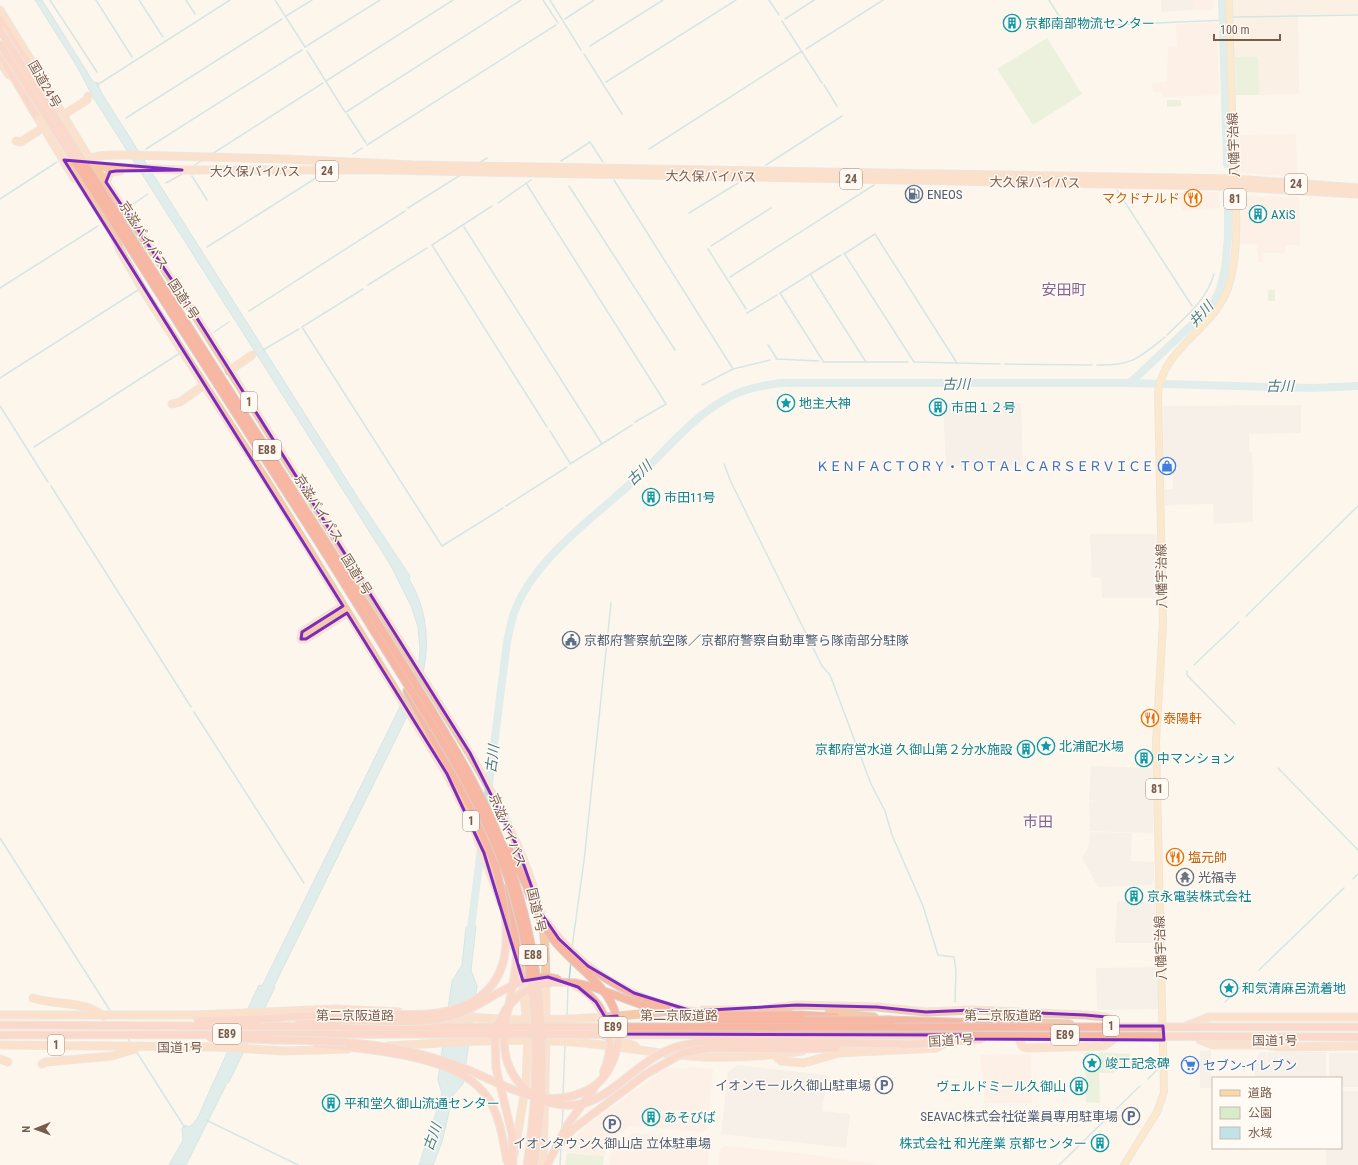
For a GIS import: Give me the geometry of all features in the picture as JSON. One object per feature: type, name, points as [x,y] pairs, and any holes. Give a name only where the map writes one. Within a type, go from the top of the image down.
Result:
[{"type":"highway","name":"国道24号","points":[[0,10],[89,158]]},
{"type":"highway","points":[[0,20],[51,95]]},
{"type":"highway","name":"京滋バイパス","points":[[0,30],[364,601],[448,736],[480,793],[508,858],[528,925],[536,971],[538,1031]]},
{"type":"highway","name":"京滋バイパス","points":[[0,44],[357,604],[459,769],[493,839],[509,882],[521,928],[538,1031]]},
{"type":"highway","points":[[0,54],[3,63]]},
{"type":"highway","name":"国道24号","points":[[3,63],[64,160]]},
{"type":"highway","points":[[36,69],[85,146],[95,153],[102,155]]},
{"type":"highway","points":[[64,115],[87,100],[88,96]]},
{"type":"highway","points":[[16,141],[21,142],[44,127]]},
{"type":"highway","name":"大久保バイパス","points":[[79,164],[89,158],[102,155],[128,155],[475,166],[1235,183],[1358,188]]},
{"type":"highway","name":"国道1号","points":[[89,158],[183,298],[470,753],[517,846],[534,890],[541,917],[544,945],[546,1020],[528,1041],[526,1084],[513,1165]]},
{"type":"highway","name":"大久保バイパス","points":[[64,160],[95,166],[152,170],[466,172],[1235,183],[1358,194]]},
{"type":"highway","name":"国道1号","points":[[64,160],[146,294],[268,483],[347,613],[395,688],[447,774],[471,821],[492,876],[519,966],[527,1020],[546,1041],[546,1109],[543,1165]]},
{"type":"highway","points":[[79,164],[75,168],[75,174],[112,232],[121,252]]},
{"type":"highway","points":[[106,182],[110,172],[137,169]]},
{"type":"highway","points":[[229,371],[252,355]]},
{"type":"highway","points":[[172,404],[180,402],[204,386]]},
{"type":"highway","points":[[357,604],[451,768],[471,807],[495,864],[513,924],[516,946],[514,977],[504,1032],[504,1050],[514,1076],[525,1089],[540,1099],[564,1106],[588,1102],[613,1090],[659,1054],[675,1047],[694,1042],[906,1044]]},
{"type":"highway","points":[[343,606],[302,632],[301,639],[306,639],[347,613]]},
{"type":"highway","points":[[117,1035],[347,1042],[402,1050],[465,1069],[522,1094],[540,1098],[568,1098],[591,1088],[606,1074],[615,1057],[619,1031],[616,1014],[601,989],[552,938],[539,916],[480,793]]},
{"type":"highway","points":[[116,1025],[339,1014],[428,1014],[458,1008],[475,999],[496,979],[501,972],[507,953],[506,916],[495,864]]},
{"type":"highway","points":[[527,889],[552,930],[578,957],[610,981],[645,998],[673,1006],[712,1014],[801,1015],[892,1020],[1090,1026]]},
{"type":"highway","points":[[261,1019],[437,1019],[448,1017],[469,1009],[503,990],[526,980],[541,977],[555,978],[578,987],[591,997],[604,1015],[610,1037],[610,1051],[599,1079],[562,1134],[548,1165]]},
{"type":"highway","points":[[513,1165],[512,1134],[495,1059],[495,1038],[497,1026],[506,1009],[520,994],[533,986],[553,982],[575,983],[593,987],[652,1009],[711,1020],[892,1020]]},
{"type":"highway","points":[[33,998],[44,1002],[88,1007],[103,1016]]},
{"type":"highway","points":[[749,1010],[797,1005],[877,1007],[926,1012],[972,1010],[1107,1017],[1116,1026]]},
{"type":"highway","name":"国道1号","points":[[0,1015],[103,1016],[234,1014],[336,1008],[488,1019],[546,1020],[600,1018],[671,1011],[749,1010],[823,1013],[897,1019],[978,1020],[1116,1026],[1358,1027]]},
{"type":"highway","points":[[403,1012],[486,1029],[588,1032],[657,1052]]},
{"type":"highway","points":[[1186,1026],[1209,1017],[1358,1017]]},
{"type":"highway","points":[[1292,1017],[1301,1026]]},
{"type":"highway","points":[[527,1020],[539,1028],[538,1031],[546,1041]]},
{"type":"highway","name":"第二京阪道路","points":[[0,1025],[1358,1027]]},
{"type":"highway","name":"E88","points":[[527,1165],[535,1094],[538,1031]]},
{"type":"highway","name":"E88","points":[[534,1165],[542,1093],[538,1031]]},
{"type":"highway","name":"第二京阪道路","points":[[0,1035],[584,1034],[1358,1037]]},
{"type":"highway","points":[[548,1165],[559,1146],[580,1122],[655,1068],[683,1053],[709,1048],[802,1049],[906,1044],[1034,1035]]},
{"type":"highway","name":"国道1号","points":[[0,1045],[112,1045],[322,1050],[447,1041],[546,1041],[598,1044],[702,1057],[775,1055],[872,1044],[1019,1038],[1358,1040]]},
{"type":"highway","points":[[271,1040],[325,1044],[395,1054],[432,1063],[466,1077],[479,1087],[493,1107],[502,1136],[507,1165]]},
{"type":"highway","points":[[775,1055],[781,1061],[804,1064],[839,1054],[936,1048],[950,1040]]},
{"type":"highway","points":[[1200,1040],[1213,1045],[1273,1046],[1306,1040]]},
{"type":"highway","points":[[1273,1046],[1358,1046]]},
{"type":"highway","points":[[42,1064],[46,1062],[112,1056],[132,1049],[152,1047]]},
{"type":"highway","points":[[0,1059],[8,1062]]},
{"type":"main road","name":"八幡宇治線","points":[[1124,1165],[1162,1102],[1164,1092],[1164,1040],[1158,895],[1156,741],[1163,624],[1158,401],[1162,374],[1169,361],[1224,301],[1233,265],[1235,183],[1229,0]]},
{"type":"highlighted area","points":[[64,160],[182,170],[116,171],[110,172],[106,182],[188,304],[470,753],[517,846],[541,913],[559,939],[588,966],[634,993],[692,1011],[797,1005],[877,1007],[926,1012],[973,1010],[1085,1015],[1107,1017],[1116,1026],[1163,1026],[1164,1040],[962,1039],[962,1035],[619,1034],[617,1016],[605,1017],[596,1002],[578,987],[548,977],[523,981],[484,853],[447,774],[347,613],[306,639],[301,639],[302,632],[343,606]]},
{"type":"shaded area","points":[[1161,0],[1193,0],[1193,10],[1161,12]]},
{"type":"shaded area","points":[[1193,0],[1214,0],[1213,7],[1211,10],[1193,10]]},
{"type":"shaded area","points":[[1229,0],[1358,0],[1358,14],[1298,15],[1299,94],[1231,95]]},
{"type":"shaded area","points":[[1217,22],[1219,95],[1163,97],[1162,92],[1153,92],[1152,83],[1167,82],[1168,47],[1177,46],[1176,24]]},
{"type":"shaded area","points":[[1296,134],[1297,177],[1242,173],[1239,170],[1238,135]]},
{"type":"shaded area","points":[[1175,192],[1218,192],[1220,208],[1183,211],[1175,197]]},
{"type":"shaded area","points":[[1245,196],[1299,197],[1300,245],[1285,245],[1285,253],[1263,253],[1263,262],[1258,262],[1257,244],[1239,244],[1240,200]]},
{"type":"shaded area","points":[[1021,403],[1023,466],[946,466],[943,404]]},
{"type":"shaded area","points":[[1301,405],[1301,433],[1249,434],[1249,452],[1252,452],[1253,522],[1214,524],[1213,504],[1165,505],[1164,489],[1173,489],[1172,458],[1164,458],[1163,406]]},
{"type":"shaded area","points":[[1090,534],[1157,534],[1158,598],[1102,598],[1101,578],[1092,577]]},
{"type":"shaded area","points":[[1091,766],[1152,768],[1153,833],[1090,831],[1089,801],[1099,802],[1089,800]]},
{"type":"shaded area","points":[[1090,832],[1132,833],[1131,861],[1154,862],[1154,881],[1151,885],[1098,887],[1082,857],[1088,849]]},
{"type":"shaded area","points":[[1117,901],[1155,902],[1156,943],[1115,943]]},
{"type":"shaded area","points":[[1157,967],[1159,1009],[1097,1010],[1096,968]]},
{"type":"shaded area","points":[[1211,1050],[1211,1088],[1200,1088],[1200,1051]]},
{"type":"shaded area","points":[[1260,1052],[1266,1052],[1267,1077],[1255,1077],[1255,1061]]},
{"type":"shaded area","points":[[1267,1052],[1278,1052],[1279,1077],[1267,1077]]},
{"type":"shaded area","points":[[1279,1052],[1326,1052],[1326,1077],[1279,1077]]},
{"type":"shaded area","points":[[1329,1053],[1358,1053],[1358,1087],[1342,1087],[1342,1077],[1329,1077]]},
{"type":"shaded area","points":[[1031,1054],[1032,1103],[985,1103],[980,1055]]},
{"type":"shaded area","points":[[737,1065],[825,1075],[827,1077],[822,1111],[850,1114],[846,1148],[721,1134],[728,1072]]},
{"type":"shaded area","points":[[691,1067],[713,1069],[707,1129],[702,1132],[637,1126],[629,1127],[619,1134],[609,1145],[604,1156],[566,1152],[568,1145],[586,1126],[666,1068],[685,1069]]},
{"type":"shaded area","points":[[1342,1091],[1358,1091],[1358,1165],[1326,1165],[1326,1149],[1342,1149]]},
{"type":"shaded area","points":[[636,1133],[707,1141],[709,1145],[708,1165],[609,1165],[612,1151],[618,1141]]},
{"type":"shaded area","points":[[724,1146],[797,1153],[883,1165],[718,1165],[720,1149]]},
{"type":"green space","points":[[1047,38],[1082,94],[1033,125],[997,69]]},
{"type":"green space","points":[[1235,57],[1258,57],[1259,95],[1236,95]]},
{"type":"green space","points":[[1167,100],[1181,100],[1181,106],[1167,107]]},
{"type":"green space","points":[[1268,290],[1275,290],[1275,301],[1268,301]]},
{"type":"green space","points":[[1085,1052],[1090,1052],[1090,1055],[1093,1055],[1093,1065],[1099,1064],[1100,1103],[1086,1102]]},
{"type":"green space","points":[[1099,1052],[1132,1054],[1113,1073],[1099,1073]]},
{"type":"green space","points":[[567,1153],[604,1156],[603,1165],[565,1165]]},
{"type":"water","points":[[35,0],[42,0],[94,83],[97,82],[101,92],[358,498],[410,576],[409,579],[417,594],[425,625],[426,657],[419,688],[413,704],[274,986],[275,987],[229,1082],[227,1083],[186,1165],[169,1165],[183,1140],[182,1128],[186,1125],[188,1127],[194,1123],[199,1115],[259,985],[262,986],[398,711],[419,661],[420,650],[418,627],[412,608],[390,564],[93,97],[78,68]]},
{"type":"water","points":[[476,926],[471,970],[477,986],[463,1084],[453,1095],[442,1142],[433,1165],[419,1165],[442,1094],[438,1080],[452,981],[462,965],[466,927]]},
{"type":"waterway","points":[[50,0],[97,72]]},
{"type":"waterway","points":[[96,0],[132,57]]},
{"type":"waterway","points":[[139,0],[163,37]]},
{"type":"waterway","points":[[186,0],[195,14]]},
{"type":"waterway","points":[[97,85],[230,0]]},
{"type":"waterway","points":[[275,0],[305,47]]},
{"type":"waterway","points":[[286,16],[312,0]]},
{"type":"waterway","points":[[305,47],[380,0]]},
{"type":"waterway","points":[[326,81],[453,0]]},
{"type":"waterway","points":[[346,112],[521,0]]},
{"type":"waterway","points":[[543,0],[558,23]]},
{"type":"waterway","points":[[550,0],[581,50]]},
{"type":"waterway","points":[[565,19],[594,0]]},
{"type":"waterway","points":[[590,46],[663,0]]},
{"type":"waterway","points":[[606,82],[736,0]]},
{"type":"waterway","points":[[769,0],[779,15]]},
{"type":"waterway","points":[[785,19],[814,0]]},
{"type":"waterway","points":[[806,49],[883,0]]},
{"type":"waterway","points":[[1049,0],[1066,27],[1226,20]]},
{"type":"waterway","name":"井川","points":[[1222,0],[1227,164]]},
{"type":"waterway","points":[[1233,17],[1358,15]]},
{"type":"waterway","points":[[126,118],[282,19]]},
{"type":"waterway","points":[[782,21],[822,83]]},
{"type":"waterway","points":[[367,145],[556,25]]},
{"type":"waterway","points":[[146,149],[302,50]]},
{"type":"waterway","points":[[307,51],[345,112]]},
{"type":"waterway","points":[[649,149],[802,51]]},
{"type":"waterway","points":[[584,54],[622,114]]},
{"type":"waterway","points":[[212,154],[323,83]]},
{"type":"waterway","points":[[824,85],[837,106]]},
{"type":"waterway","points":[[347,114],[366,143]]},
{"type":"waterway","points":[[766,165],[842,116]]},
{"type":"waterway","points":[[561,161],[590,142],[603,162]]},
{"type":"waterway","points":[[353,154],[362,148]]},
{"type":"waterway","points":[[479,163],[487,158]]},
{"type":"waterway","points":[[192,167],[204,159]]},
{"type":"waterway","points":[[0,199],[57,162]]},
{"type":"waterway","points":[[166,183],[184,173]]},
{"type":"waterway","points":[[408,208],[462,174]]},
{"type":"waterway","points":[[192,176],[207,200]]},
{"type":"waterway","points":[[207,247],[316,178]]},
{"type":"waterway","points":[[498,203],[531,180]]},
{"type":"waterway","points":[[614,180],[733,369]]},
{"type":"waterway","points":[[526,183],[666,404],[635,422]]},
{"type":"waterway","points":[[689,213],[738,183]]},
{"type":"waterway","points":[[730,277],[874,185]]},
{"type":"waterway","points":[[569,186],[675,350]]},
{"type":"waterway","points":[[1117,190],[1192,306]]},
{"type":"waterway","points":[[133,204],[148,194]]},
{"type":"waterway","name":"井川","points":[[1130,383],[1212,306],[1220,289],[1225,269],[1228,236],[1228,198]]},
{"type":"waterway","points":[[492,206],[432,245],[547,427]]},
{"type":"waterway","points":[[711,246],[771,208]]},
{"type":"waterway","points":[[249,311],[405,211]]},
{"type":"waterway","points":[[0,288],[98,226]]},
{"type":"waterway","points":[[464,227],[602,444]]},
{"type":"waterway","points":[[844,254],[875,234],[957,363]]},
{"type":"waterway","points":[[368,285],[427,248]]},
{"type":"waterway","points":[[708,249],[746,309]]},
{"type":"waterway","points":[[844,253],[914,362]]},
{"type":"waterway","points":[[780,293],[841,255]]},
{"type":"waterway","points":[[810,274],[866,362]]},
{"type":"waterway","points":[[1167,335],[1195,308],[1206,292],[1214,274]]},
{"type":"waterway","points":[[363,289],[302,327],[442,546],[503,508]]},
{"type":"waterway","points":[[0,378],[138,290]]},
{"type":"waterway","points":[[780,293],[823,361]]},
{"type":"waterway","points":[[747,313],[777,295]]},
{"type":"waterway","points":[[214,332],[229,322]]},
{"type":"waterway","points":[[263,350],[299,329]]},
{"type":"waterway","points":[[1097,365],[1127,362],[1141,355],[1165,337]]},
{"type":"waterway","points":[[768,345],[777,359]]},
{"type":"waterway","points":[[34,447],[180,353]]},
{"type":"waterway","points":[[776,359],[819,361]]},
{"type":"waterway","points":[[702,385],[733,369],[770,360]]},
{"type":"waterway","points":[[823,362],[908,362]]},
{"type":"waterway","points":[[914,362],[1000,364]]},
{"type":"waterway","points":[[1005,364],[1092,365]]},
{"type":"waterway","name":"古川","points":[[470,936],[507,642],[514,613],[523,593],[536,573],[569,538],[624,490],[690,425],[712,407],[731,396],[751,388],[781,383],[1130,383],[1312,388],[1358,386]]},
{"type":"waterway","points":[[0,406],[48,482]]},
{"type":"waterway","points":[[570,464],[632,425]]},
{"type":"waterway","points":[[550,431],[570,463]]},
{"type":"waterway","points":[[724,464],[731,482],[822,666],[830,675],[871,784],[885,811],[892,835],[923,906],[938,955],[954,957],[956,971],[955,1002]]},
{"type":"waterway","points":[[506,506],[567,467]]},
{"type":"waterway","points":[[51,486],[191,707]]},
{"type":"waterway","points":[[1246,616],[1358,506]]},
{"type":"waterway","points":[[572,947],[584,861],[611,603]]},
{"type":"waterway","points":[[1194,665],[1239,622]]},
{"type":"waterway","points":[[1187,671],[1187,675],[1235,724]]},
{"type":"waterway","points":[[194,712],[304,883]]},
{"type":"waterway","points":[[1278,768],[1358,850]]},
{"type":"waterway","points":[[0,838],[111,1012]]},
{"type":"waterway","points":[[1353,879],[1358,874]]},
{"type":"waterway","points":[[1259,970],[1344,888]]},
{"type":"waterway","points":[[569,981],[571,961]]},
{"type":"waterway","points":[[1225,1002],[1246,982]]},
{"type":"waterway","points":[[567,1017],[568,985]]},
{"type":"waterway","points":[[127,1037],[131,1044]]},
{"type":"waterway","points":[[563,1095],[565,1045]]},
{"type":"waterway","points":[[136,1051],[185,1128]]},
{"type":"waterway","points":[[1148,1079],[1158,1069]]},
{"type":"waterway","points":[[1059,1165],[1140,1086]]},
{"type":"waterway","points":[[562,1129],[563,1107]]},
{"type":"waterway","points":[[206,1120],[298,1165]]},
{"type":"waterway","points":[[560,1165],[561,1147]]},
{"type":"place","name":"京都南部物流センター","points":[[1012,23]]},
{"type":"place","name":"ENEOS","points":[[914,194]]},
{"type":"place","name":"マクドナルド","points":[[1193,198]]},
{"type":"place","name":"AXiS","points":[[1258,214]]},
{"type":"place","name":"地主大神","points":[[786,403]]},
{"type":"place","name":"市田１２号","points":[[938,407]]},
{"type":"place","name":"ＫＥＮＦＡＣＴＯＲＹ・ＴＯＴＡＬＣＡＲＳＥＲＶＩＣＥ","points":[[1167,466]]},
{"type":"place","name":"市田11号","points":[[651,497]]},
{"type":"place","name":"京都府警察航空隊／京都府警察自動車警ら隊南部分駐隊","points":[[571,640]]},
{"type":"place","name":"泰陽軒","points":[[1150,718]]},
{"type":"place","name":"北浦配水場","points":[[1046,746]]},
{"type":"place","name":"京都府営水道 久御山第２分水施設","points":[[1026,749]]},
{"type":"place","name":"中マンション","points":[[1144,758]]},
{"type":"place","name":"塩元帥","points":[[1175,857]]},
{"type":"place","name":"光福寺","points":[[1185,877]]},
{"type":"place","name":"京永電装株式会社","points":[[1134,896]]},
{"type":"place","name":"和気清麻呂流着地","points":[[1229,988]]},
{"type":"place","name":"竣工記念碑","points":[[1092,1063]]},
{"type":"place","name":"セブン-イレブン","points":[[1190,1065]]},
{"type":"place","name":"イオンモール久御山駐車場","points":[[884,1085]]},
{"type":"place","name":"ヴェルドミール久御山","points":[[1079,1086]]},
{"type":"place","name":"平和堂久御山流通センター","points":[[331,1103]]},
{"type":"place","name":"SEAVAC株式会社従業員専用駐車場","points":[[1131,1116]]},
{"type":"place","name":"あそびば","points":[[651,1117]]},
{"type":"place","name":"イオンタウン久御山店 立体駐車場","points":[[612,1124]]},
{"type":"place","name":"株式会社 和光産業 京都センター","points":[[1100,1143]]},
{"type":"district","name":"安田町","points":[[1064,290]]},
{"type":"district","name":"市田","points":[[1038,822]]}]
